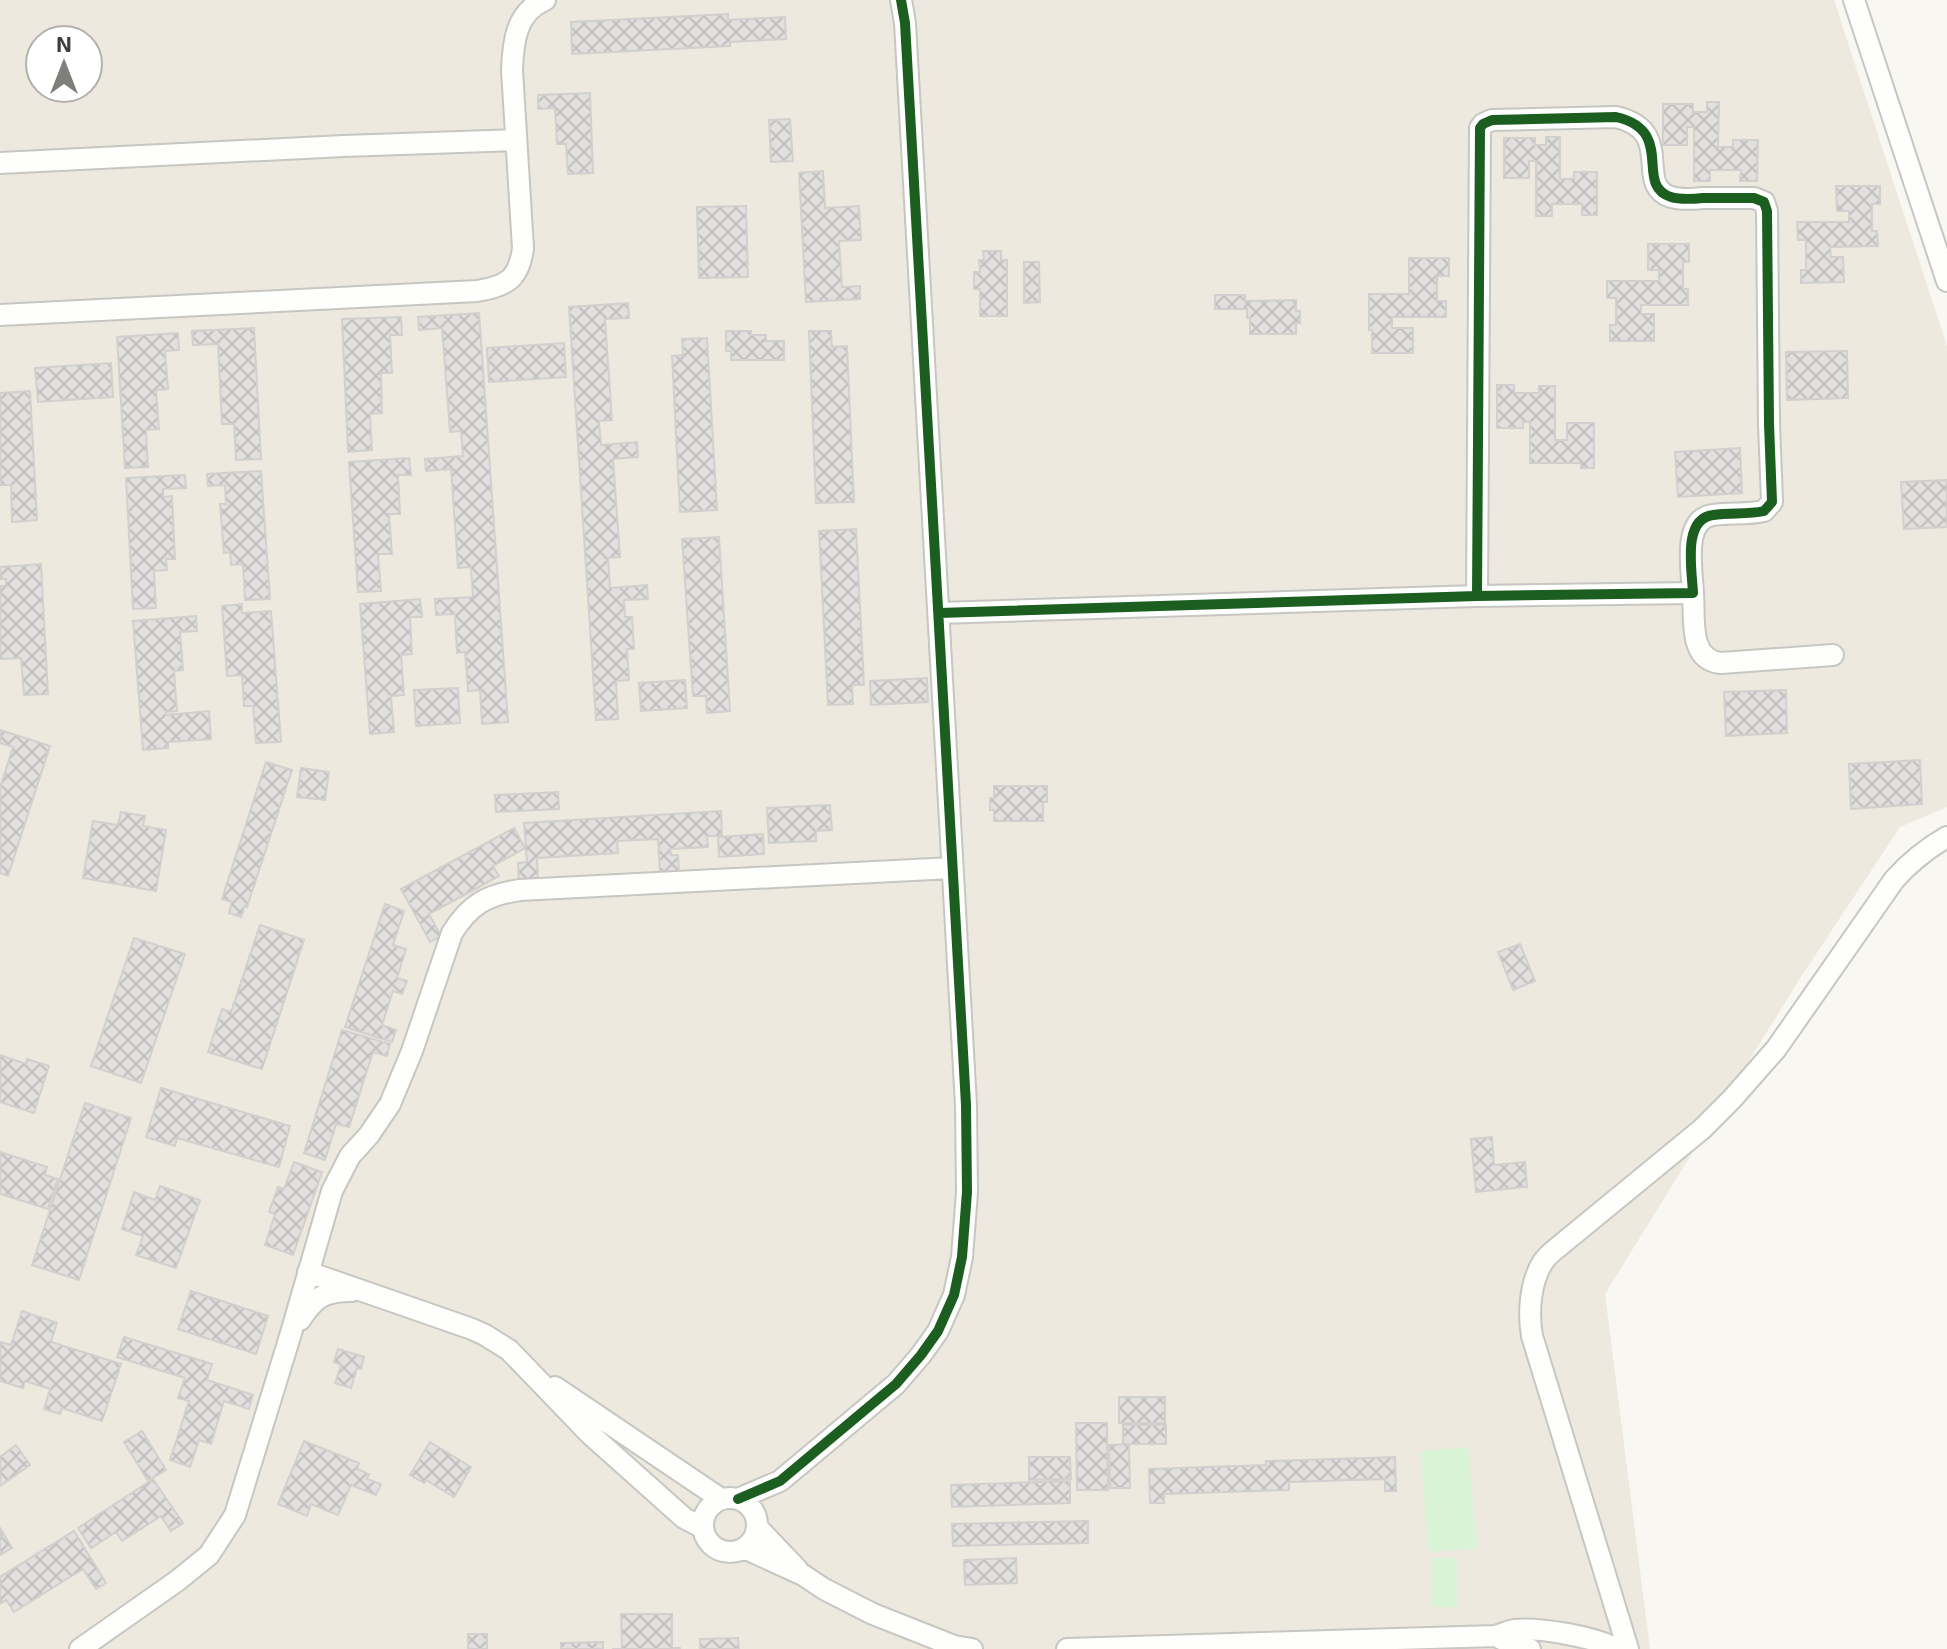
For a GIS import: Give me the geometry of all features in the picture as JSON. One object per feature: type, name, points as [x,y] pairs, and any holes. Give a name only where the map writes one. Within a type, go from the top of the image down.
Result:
[{"type":"street","points":[[0,315],[477,291],[507,283],[521,261],[523,233],[513,46],[525,14],[545,0]]},
{"type":"street","points":[[780,1481],[757,1523],[751,1543],[731,1552],[717,1548],[706,1538],[703,1519],[713,1504],[780,1481],[896,1384],[938,1331],[954,1295],[962,1257],[967,1192],[966,1105],[907,55],[901,0]]},
{"type":"street","points":[[1854,0],[1947,281]]},
{"type":"street","points":[[1477,596],[1480,128],[1492,120],[1616,117],[1629,120],[1645,132],[1650,141],[1654,180],[1665,194],[1681,199],[1754,198],[1764,202],[1767,211],[1772,502],[1764,511],[1707,516],[1696,525],[1692,538],[1698,648],[1701,655],[1714,662],[1833,655]]},
{"type":"street","points":[[0,163],[516,140]]},
{"type":"street","points":[[939,613],[1477,596],[1693,593]]},
{"type":"street","points":[[1628,1649],[1531,1330],[1531,1300],[1543,1262],[1702,1129],[1732,1099],[1776,1049],[1894,880],[1908,864],[1947,837]]},
{"type":"street","points":[[80,1649],[209,1555],[235,1515],[332,1191],[350,1156],[390,1104],[412,1051],[452,933],[462,918],[482,901],[520,890],[952,868]]},
{"type":"street","points":[[308,1272],[485,1335],[509,1350],[590,1434],[684,1518],[703,1528]]},
{"type":"street","points":[[291,1333],[320,1296],[360,1291]]},
{"type":"street","points":[[525,1367],[729,1499],[746,1503],[753,1510],[757,1523],[803,1575]]},
{"type":"street","points":[[744,1548],[803,1575],[873,1614],[954,1646],[972,1649]]},
{"type":"street","points":[[1592,1639],[1601,1631],[1614,1603]]},
{"type":"street","points":[[1067,1649],[1496,1636],[1528,1630],[1592,1639],[1616,1649]]},
{"type":"street","points":[[1496,1636],[1530,1649]]},
{"type":"shaded area","points":[[0,0],[1834,0],[1947,346],[1947,807],[1900,827],[1799,980],[1605,1294],[1650,1649],[0,1649]]},
{"type":"green space","points":[[1468,1447],[1477,1548],[1429,1552],[1420,1451]]},
{"type":"green space","points":[[1432,1558],[1457,1558],[1457,1607],[1432,1607]]},
{"type":"building","points":[[728,14],[728,20],[785,17],[786,39],[730,42],[730,46],[572,54],[571,22]]},
{"type":"building","points":[[590,93],[593,173],[568,174],[566,144],[557,144],[555,108],[538,109],[538,95]]},
{"type":"building","points":[[1707,102],[1719,102],[1718,147],[1733,147],[1733,140],[1758,140],[1757,181],[1740,181],[1741,170],[1710,170],[1710,181],[1694,181],[1694,127],[1687,127],[1687,145],[1663,145],[1663,104],[1693,104],[1693,112],[1707,112]]},
{"type":"building","points":[[790,119],[793,161],[771,162],[769,120]]},
{"type":"building","points":[[1546,137],[1560,137],[1560,179],[1574,179],[1574,172],[1597,172],[1597,215],[1582,215],[1582,204],[1552,204],[1552,216],[1536,216],[1536,161],[1529,161],[1529,178],[1504,178],[1504,138],[1535,138],[1535,145],[1546,145]]},
{"type":"building","points":[[823,171],[825,208],[859,206],[861,240],[839,241],[842,287],[860,286],[860,299],[806,302],[799,173]]},
{"type":"building","points":[[1836,186],[1880,186],[1880,204],[1872,204],[1872,231],[1877,231],[1878,246],[1830,247],[1831,257],[1843,257],[1844,282],[1801,283],[1801,270],[1806,270],[1806,240],[1798,240],[1797,222],[1849,222],[1849,211],[1837,211]]},
{"type":"building","points":[[746,206],[748,277],[699,278],[697,207]]},
{"type":"building","points":[[1648,244],[1689,244],[1689,262],[1683,262],[1683,289],[1688,289],[1688,305],[1641,305],[1641,314],[1654,314],[1654,341],[1610,341],[1610,325],[1616,325],[1616,298],[1607,298],[1607,281],[1659,281],[1659,270],[1648,270]]},
{"type":"building","points":[[983,251],[1001,251],[1001,260],[1007,260],[1007,316],[980,316],[980,289],[974,289],[974,272],[980,272],[979,260],[984,260]]},
{"type":"building","points":[[1409,258],[1449,258],[1449,276],[1437,276],[1437,301],[1446,301],[1446,317],[1392,317],[1392,328],[1413,328],[1413,353],[1372,353],[1369,294],[1409,294]]},
{"type":"building","points":[[1024,262],[1039,262],[1040,302],[1024,303]]},
{"type":"building","points":[[1215,295],[1245,295],[1245,301],[1296,300],[1300,323],[1296,323],[1296,334],[1250,334],[1247,309],[1215,309]]},
{"type":"building","points":[[628,303],[629,318],[605,319],[612,420],[599,421],[601,445],[637,442],[638,457],[613,459],[620,557],[608,558],[610,588],[647,585],[648,599],[624,600],[625,617],[632,617],[634,649],[627,649],[629,680],[616,681],[618,719],[596,720],[569,307]]},
{"type":"building","points":[[479,313],[508,722],[482,724],[480,690],[468,691],[465,652],[457,653],[455,614],[436,615],[435,599],[473,597],[471,567],[458,568],[451,469],[426,471],[425,459],[463,456],[461,431],[450,432],[442,328],[419,330],[418,317]]},
{"type":"building","points":[[401,317],[402,335],[390,335],[392,373],[381,373],[382,413],[370,414],[372,450],[348,452],[342,319]]},
{"type":"building","points":[[254,328],[261,459],[236,460],[234,424],[222,424],[218,344],[193,345],[192,331]]},
{"type":"building","points":[[726,331],[751,331],[751,335],[766,335],[766,341],[784,341],[784,360],[731,360],[731,351],[726,351]]},
{"type":"building","points":[[809,331],[831,331],[832,347],[847,346],[854,502],[816,503]]},
{"type":"building","points":[[178,333],[179,350],[165,351],[168,389],[156,390],[159,429],[146,430],[148,467],[125,468],[117,337]]},
{"type":"building","points":[[707,338],[717,510],[680,512],[672,356],[683,355],[682,339]]},
{"type":"building","points":[[564,343],[566,377],[489,382],[487,348]]},
{"type":"building","points":[[1847,351],[1848,398],[1787,400],[1786,352]]},
{"type":"building","points":[[111,363],[113,397],[38,402],[35,368]]},
{"type":"building","points":[[1497,385],[1514,385],[1514,393],[1539,393],[1539,386],[1555,386],[1555,440],[1567,440],[1567,423],[1594,423],[1594,468],[1581,468],[1581,463],[1530,463],[1530,422],[1523,422],[1523,428],[1497,428]]},
{"type":"building","points":[[30,391],[37,520],[12,522],[11,485],[0,485],[0,393]]},
{"type":"building","points":[[1740,448],[1742,493],[1678,497],[1675,452]]},
{"type":"building","points":[[409,458],[411,475],[398,475],[400,514],[389,514],[392,554],[378,554],[381,591],[358,592],[349,462]]},
{"type":"building","points":[[261,471],[270,599],[245,600],[243,564],[231,565],[230,552],[224,553],[220,504],[226,504],[225,485],[208,486],[207,474]]},
{"type":"building","points":[[185,475],[186,488],[163,489],[163,497],[172,496],[175,559],[166,559],[167,570],[154,571],[156,608],[133,609],[126,478]]},
{"type":"building","points":[[1947,480],[1947,527],[1904,529],[1901,482]]},
{"type":"building","points":[[856,529],[864,685],[852,685],[853,704],[828,705],[819,531]]},
{"type":"building","points":[[719,537],[730,711],[707,713],[706,696],[693,696],[682,539]]},
{"type":"building","points":[[41,564],[48,694],[24,695],[21,658],[0,659],[0,586],[6,586],[6,579],[0,579],[0,567]]},
{"type":"building","points":[[420,599],[422,617],[410,617],[412,654],[401,655],[404,695],[391,696],[394,732],[370,734],[360,604]]},
{"type":"building","points":[[242,604],[242,613],[271,611],[281,742],[256,743],[253,706],[244,706],[242,675],[227,676],[222,606]]},
{"type":"building","points":[[196,616],[197,631],[180,632],[183,670],[174,671],[177,711],[166,712],[166,715],[209,711],[211,739],[168,742],[168,748],[143,750],[133,621]]},
{"type":"building","points":[[927,678],[928,702],[871,705],[870,681]]},
{"type":"building","points":[[685,680],[687,708],[641,711],[639,683]]},
{"type":"building","points":[[458,688],[460,723],[416,726],[414,690]]},
{"type":"building","points":[[1786,690],[1787,733],[1726,736],[1724,692]]},
{"type":"building","points":[[0,730],[50,746],[8,876],[0,873],[0,788],[13,747],[0,743]]},
{"type":"building","points":[[1920,760],[1922,804],[1851,809],[1849,764]]},
{"type":"building","points":[[266,762],[292,770],[241,917],[229,913],[232,902],[222,899]]},
{"type":"building","points":[[301,768],[329,772],[325,800],[297,797]]},
{"type":"building","points":[[994,786],[1047,786],[1043,821],[994,821],[990,798],[994,798]]},
{"type":"building","points":[[558,792],[559,809],[496,812],[495,795]]},
{"type":"building","points":[[830,805],[832,830],[816,831],[816,841],[769,843],[767,808]]},
{"type":"building","points":[[721,811],[722,836],[707,836],[708,847],[670,849],[671,855],[678,855],[679,873],[660,874],[658,839],[617,841],[618,853],[537,858],[538,883],[519,885],[518,863],[527,862],[524,823]]},
{"type":"building","points":[[121,812],[145,816],[143,826],[166,830],[156,891],[83,878],[93,821],[118,825]]},
{"type":"building","points":[[514,828],[525,848],[493,866],[499,876],[429,914],[441,936],[430,942],[401,889]]},
{"type":"building","points":[[763,834],[764,854],[719,857],[718,837]]},
{"type":"building","points":[[385,904],[404,911],[393,945],[406,949],[397,978],[407,981],[402,994],[393,991],[382,1025],[396,1030],[392,1042],[345,1027]]},
{"type":"building","points":[[260,925],[304,940],[262,1069],[208,1052],[222,1009],[231,1012]]},
{"type":"building","points":[[134,938],[185,954],[141,1083],[91,1066]]},
{"type":"building","points":[[1520,944],[1535,981],[1513,990],[1498,952]]},
{"type":"building","points":[[342,1030],[390,1044],[387,1056],[373,1052],[349,1127],[336,1124],[325,1160],[304,1153]]},
{"type":"building","points":[[0,1055],[26,1064],[27,1059],[49,1066],[34,1113],[0,1102]]},
{"type":"building","points":[[161,1088],[290,1126],[279,1167],[177,1138],[175,1146],[146,1137]]},
{"type":"building","points":[[85,1103],[131,1118],[79,1280],[32,1265]]},
{"type":"building","points":[[1492,1137],[1494,1165],[1525,1162],[1527,1187],[1476,1192],[1471,1139]]},
{"type":"building","points":[[0,1152],[47,1167],[45,1175],[58,1179],[48,1209],[0,1194]]},
{"type":"building","points":[[294,1162],[322,1172],[293,1255],[265,1245],[275,1214],[269,1212],[278,1187],[284,1189]]},
{"type":"building","points":[[160,1186],[200,1200],[176,1268],[136,1255],[143,1236],[122,1229],[134,1192],[155,1200]]},
{"type":"building","points":[[191,1291],[268,1316],[256,1354],[178,1329]]},
{"type":"building","points":[[22,1311],[57,1323],[51,1342],[121,1364],[102,1421],[62,1408],[60,1414],[44,1409],[50,1389],[25,1381],[23,1388],[0,1381],[0,1342],[11,1345]]},
{"type":"building","points":[[124,1337],[212,1364],[207,1380],[253,1395],[249,1409],[224,1401],[211,1444],[199,1440],[190,1467],[170,1460],[189,1401],[178,1398],[185,1378],[117,1357]]},
{"type":"building","points":[[338,1349],[364,1357],[351,1388],[335,1383],[341,1365],[334,1362]]},
{"type":"building","points":[[1119,1397],[1165,1397],[1165,1423],[1119,1423]]},
{"type":"building","points":[[1076,1423],[1107,1423],[1108,1490],[1077,1490]]},
{"type":"building","points":[[1123,1425],[1166,1425],[1166,1444],[1123,1444]]},
{"type":"building","points":[[142,1431],[166,1470],[148,1481],[124,1442]]},
{"type":"building","points":[[304,1441],[359,1463],[357,1469],[369,1474],[367,1479],[381,1484],[376,1495],[351,1485],[338,1515],[311,1504],[307,1516],[278,1504]]},
{"type":"building","points":[[430,1442],[471,1467],[454,1497],[426,1480],[424,1483],[410,1475]]},
{"type":"building","points":[[1129,1444],[1130,1488],[1110,1488],[1109,1445]]},
{"type":"building","points":[[16,1445],[30,1465],[0,1486],[0,1457]]},
{"type":"building","points":[[1029,1457],[1070,1457],[1071,1479],[1029,1480]]},
{"type":"building","points":[[1395,1457],[1396,1491],[1385,1491],[1385,1479],[1289,1482],[1289,1490],[1164,1494],[1164,1503],[1150,1503],[1149,1469]]},
{"type":"building","points":[[153,1479],[183,1523],[171,1531],[161,1516],[122,1541],[116,1532],[91,1548],[78,1528]]},
{"type":"building","points":[[1070,1481],[1070,1503],[952,1507],[951,1485]]},
{"type":"building","points":[[1088,1521],[1088,1543],[953,1546],[952,1524]]},
{"type":"building","points":[[0,1528],[12,1548],[0,1555]]},
{"type":"building","points":[[74,1531],[106,1583],[96,1589],[83,1569],[14,1612],[6,1600],[0,1604],[0,1577]]},
{"type":"building","points":[[1016,1558],[1017,1583],[965,1585],[964,1560]]},
{"type":"building","points":[[621,1614],[672,1614],[672,1648],[680,1649],[622,1649]]},
{"type":"building","points":[[468,1634],[487,1634],[487,1649],[468,1649]]},
{"type":"building","points":[[738,1638],[739,1649],[700,1649],[700,1639]]},
{"type":"building","points":[[603,1642],[603,1649],[561,1649],[561,1643]]},
{"type":"cycle path","points":[[738,1499],[780,1481],[896,1384],[938,1331],[954,1295],[962,1257],[967,1192],[966,1105],[905,23],[901,0]]},
{"type":"cycle path","points":[[939,613],[1477,596],[1693,593],[1691,547],[1693,535],[1703,519],[1713,515],[1764,511],[1772,502],[1767,211],[1764,202],[1754,198],[1683,199],[1660,191],[1645,134],[1634,124],[1616,117],[1492,120],[1480,128],[1477,596]]}]
